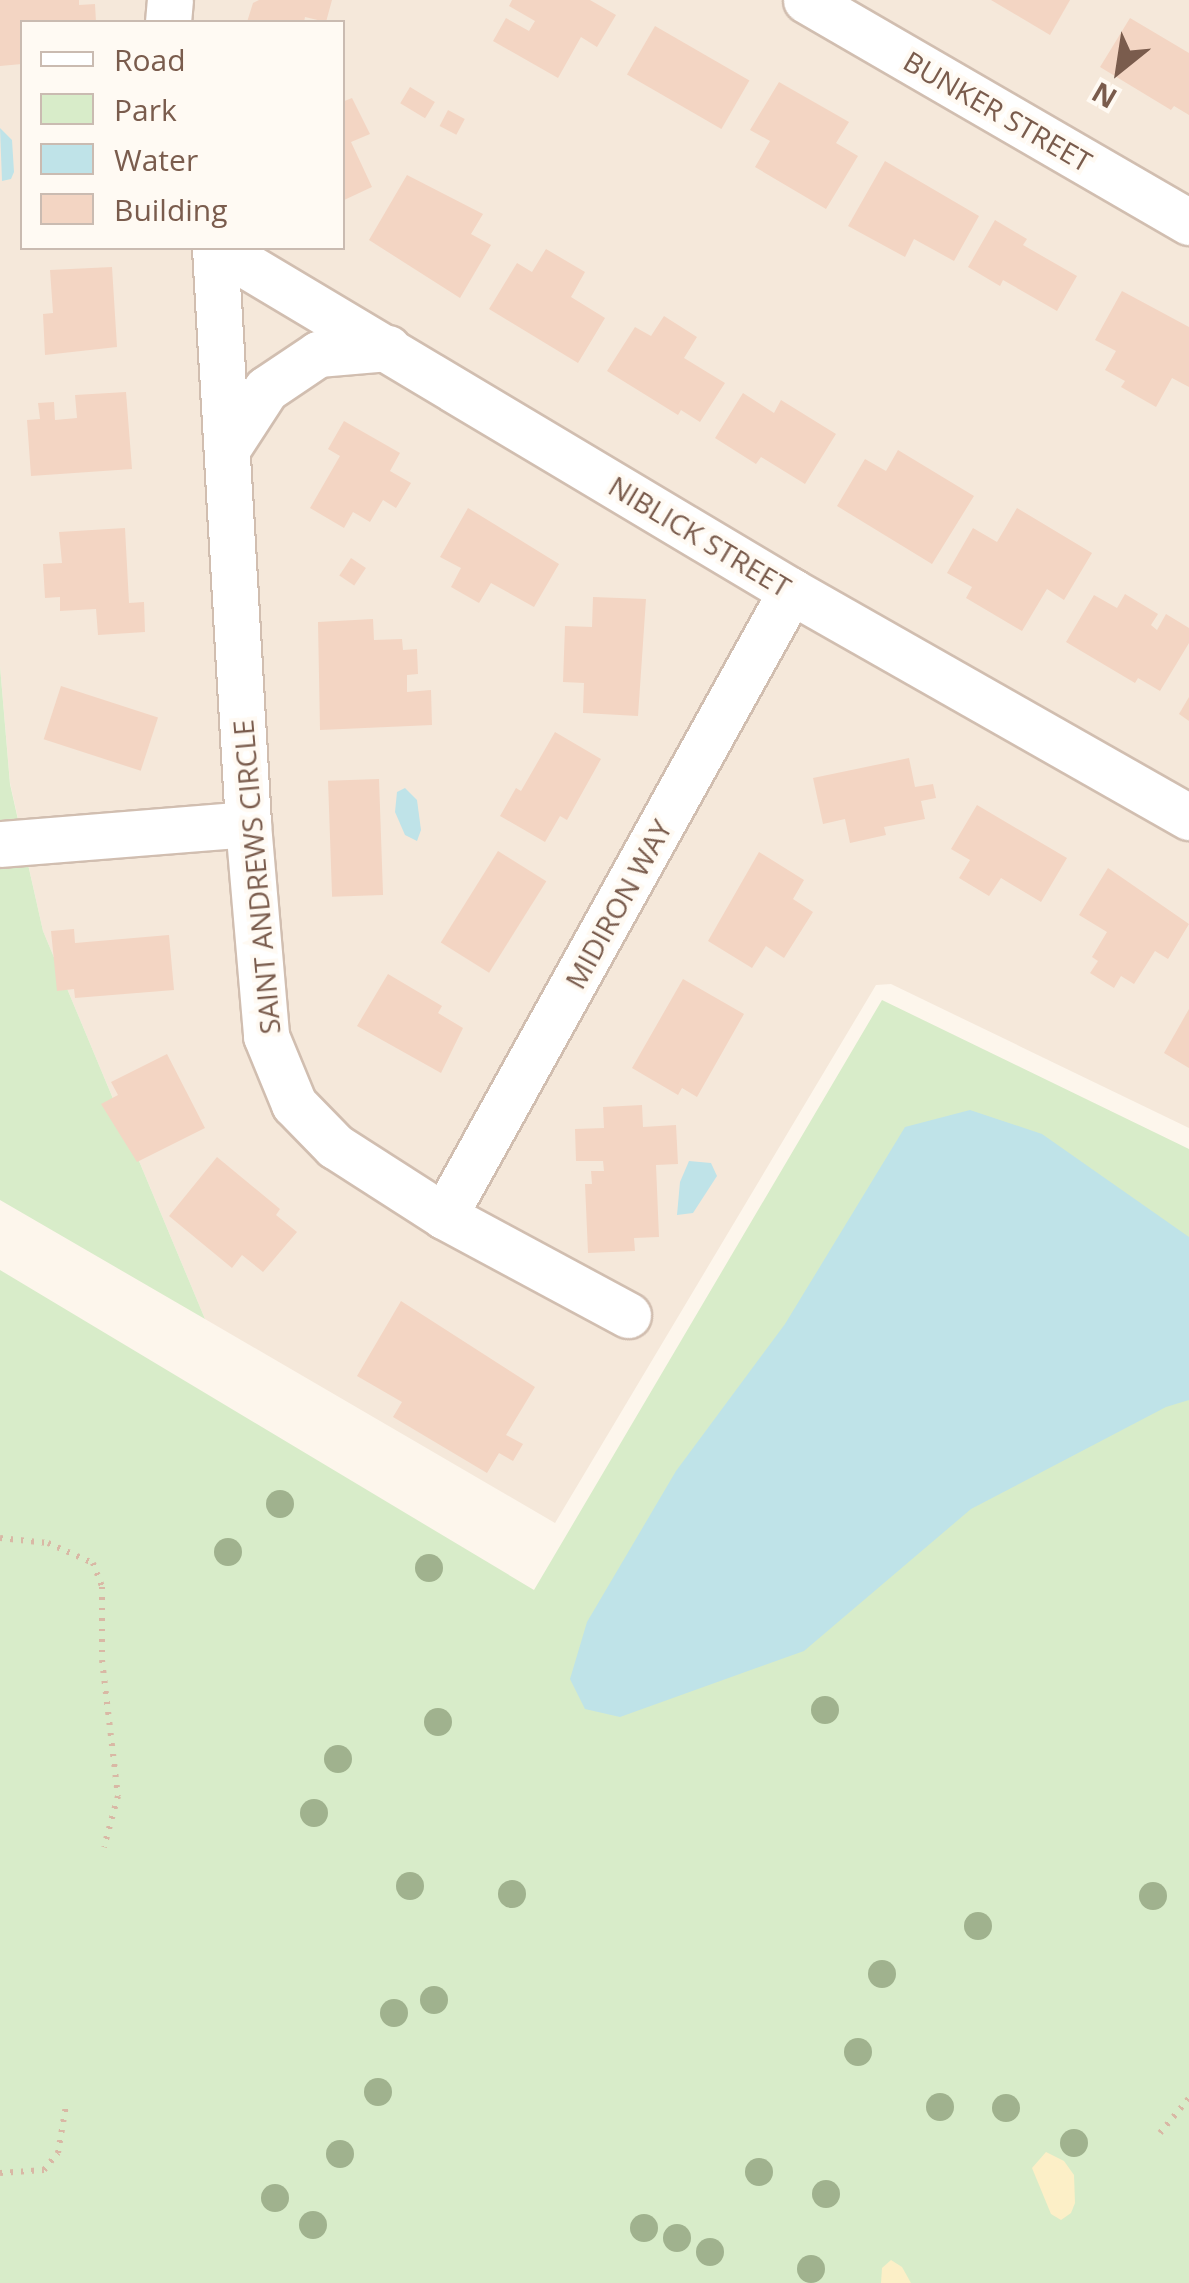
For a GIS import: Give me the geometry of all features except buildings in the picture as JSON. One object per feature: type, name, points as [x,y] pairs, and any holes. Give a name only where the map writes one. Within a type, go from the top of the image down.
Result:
[{"type":"street","name":"BUNKER STREET","points":[[806,0],[1189,222]]},
{"type":"street","name":"SAINT ANDREWS CIRCLE","points":[[216,250],[248,824],[266,1036],[294,1104],[335,1146],[444,1216],[628,1315]]},
{"type":"street","name":"NIBLICK STREET","points":[[219,250],[791,592],[1189,817]]},
{"type":"street","points":[[229,446],[266,388],[318,354],[388,348]]},
{"type":"street","name":"MIDIRON WAY","points":[[444,1216],[791,592]]},
{"type":"street","points":[[0,844],[248,824]]},
{"type":"path","points":[[0,1538],[48,1543],[93,1563],[102,1587],[102,1660],[118,1796],[104,1847]]},
{"type":"path","points":[[1160,2133],[1189,2098]]},
{"type":"path","points":[[0,2172],[44,2170],[58,2153],[66,2105]]},
{"type":"shaded area","points":[[0,0],[1189,0],[1189,1128],[891,984],[876,985],[555,1523],[205,1319],[43,931],[10,783],[0,666]]},
{"type":"green space","points":[[0,666],[10,784],[43,931],[205,1319],[0,1200]]},
{"type":"green space","points":[[882,1000],[1189,1149],[1189,2283],[0,2283],[0,1270],[534,1590]]},
{"type":"sand","points":[[1046,2152],[1064,2161],[1074,2175],[1075,2203],[1071,2213],[1061,2220],[1051,2214],[1032,2168]]},
{"type":"sand","points":[[891,2260],[902,2267],[911,2283],[881,2283],[882,2268]]},
{"type":"water","points":[[0,128],[12,140],[14,172],[11,179],[2,181]]},
{"type":"water","points":[[405,788],[417,800],[421,830],[417,841],[405,835],[395,812],[397,792]]},
{"type":"water","points":[[970,1110],[1042,1134],[1189,1237],[1189,1400],[1166,1407],[971,1509],[804,1651],[620,1717],[585,1709],[570,1679],[587,1622],[676,1471],[785,1324],[905,1127]]},
{"type":"water","points":[[689,1161],[711,1163],[717,1176],[693,1213],[677,1215],[680,1182]]}]
